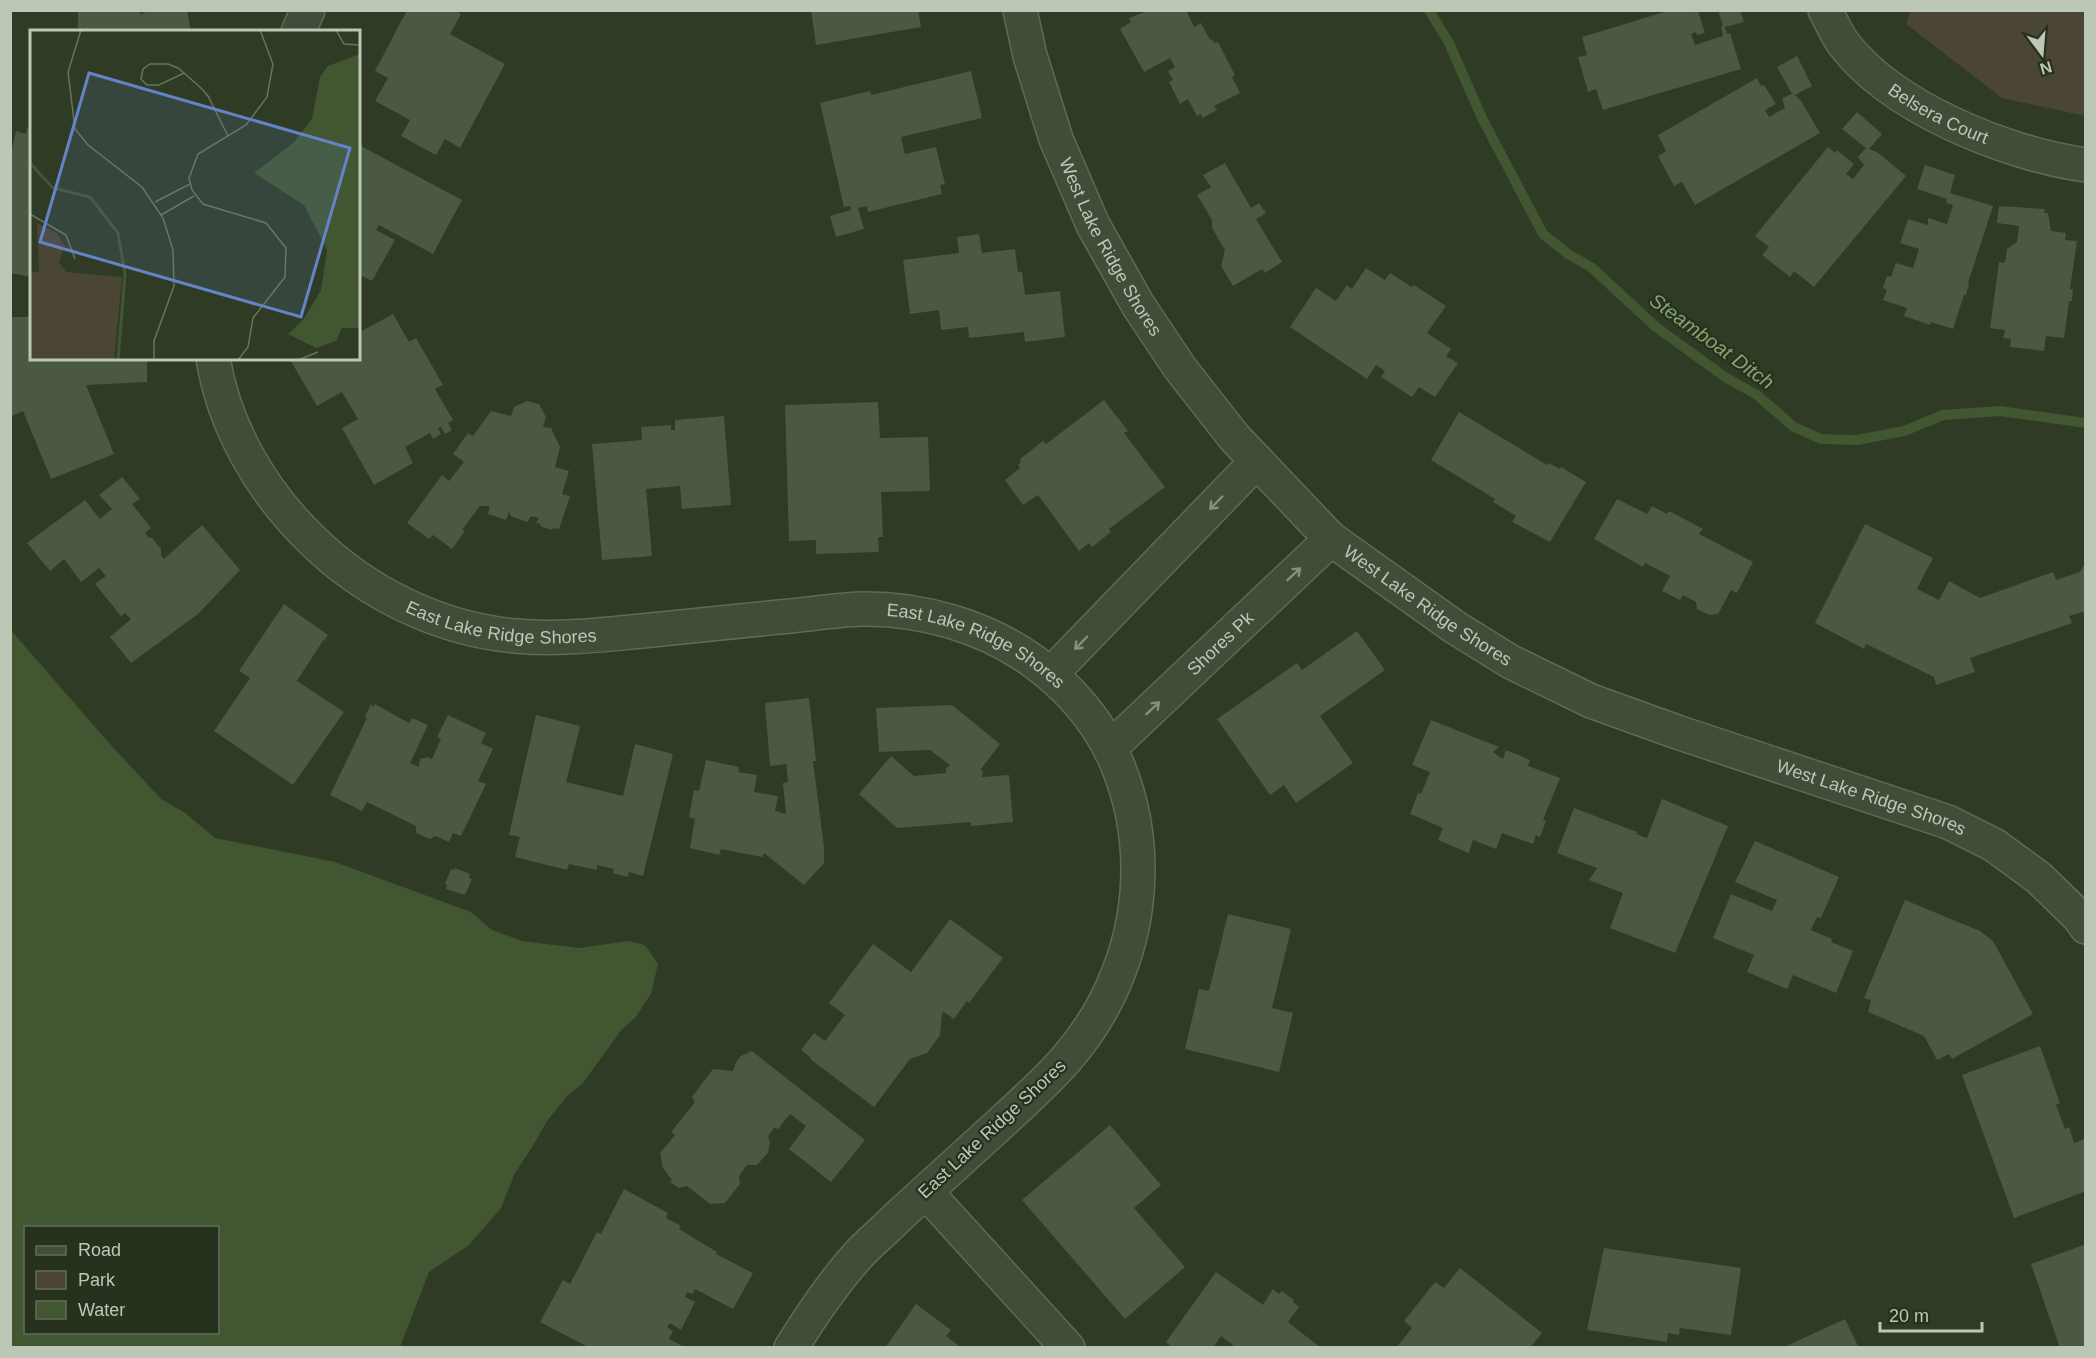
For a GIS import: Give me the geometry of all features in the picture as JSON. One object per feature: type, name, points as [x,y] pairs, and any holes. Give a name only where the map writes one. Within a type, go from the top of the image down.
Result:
[{"type":"street","points":[[299,30],[309,10]]},
{"type":"street","name":"West Lake Ridge Shores","points":[[1020,10],[1030,56],[1056,139],[1093,225],[1138,305],[1180,368],[1234,437],[1331,539],[1465,634],[1511,662],[1591,701],[1948,822],[1985,841],[2038,878],[2079,917],[2085,927]]},
{"type":"street","name":"Belsera Court","points":[[1825,10],[1843,43],[1875,76],[1919,106],[1989,141],[2054,161],[2085,165]]},
{"type":"street","name":"East Lake Ridge Shores","points":[[213,360],[215,373],[233,427],[258,476],[293,522],[329,557],[367,585],[410,608],[459,626],[511,636],[564,638],[863,609],[915,613],[969,626],[1013,646],[1051,674],[1082,706],[1110,748],[1129,793],[1138,838],[1138,888],[1131,929],[1112,988],[1087,1034],[1055,1073],[862,1251],[817,1306],[791,1347]]},
{"type":"street","points":[[1051,674],[1257,461]]},
{"type":"street","name":"Shores Pk","points":[[1110,748],[1331,539]]},
{"type":"street","points":[[926,1192],[1068,1347]]},
{"type":"green space","points":[[1911,11],[2085,11],[2085,116],[2002,98],[1906,24]]},
{"type":"water","points":[[10,629],[161,799],[184,812],[215,838],[335,862],[471,912],[492,930],[522,941],[579,948],[628,941],[645,945],[658,964],[651,994],[635,1018],[622,1029],[583,1083],[567,1096],[547,1121],[515,1173],[501,1208],[469,1245],[429,1272],[400,1347],[11,1347]]},
{"type":"building","points":[[78,10],[140,10],[140,14],[153,10],[187,10],[191,30],[78,30]]},
{"type":"building","points":[[407,10],[454,10],[461,14],[450,34],[505,64],[460,148],[445,139],[436,155],[401,136],[410,120],[375,101],[388,78],[375,71]]},
{"type":"building","points":[[811,10],[918,10],[921,27],[816,45]]},
{"type":"building","points":[[1150,10],[1186,10],[1194,27],[1201,23],[1210,40],[1212,39],[1214,43],[1218,42],[1235,75],[1232,77],[1240,93],[1214,106],[1217,110],[1202,118],[1201,114],[1197,116],[1188,99],[1180,104],[1169,82],[1173,80],[1168,71],[1175,67],[1170,58],[1144,72],[1120,29],[1131,22],[1129,18]]},
{"type":"building","points":[[1671,10],[1692,10],[1693,13],[1698,11],[1705,33],[1691,34],[1695,45],[1723,36],[1721,26],[1723,26],[1718,10],[1740,10],[1744,22],[1725,27],[1727,34],[1730,33],[1741,69],[1603,110],[1596,89],[1588,92],[1578,57],[1587,55],[1582,37]]},
{"type":"building","points":[[1797,56],[1812,86],[1795,95],[1820,133],[1695,205],[1682,182],[1674,186],[1658,156],[1666,151],[1658,135],[1757,78],[1776,104],[1765,110],[1769,117],[1785,108],[1782,98],[1792,94],[1777,67]]},
{"type":"building","points":[[971,71],[982,118],[901,137],[905,154],[936,147],[945,184],[940,185],[942,194],[868,212],[867,206],[858,208],[864,229],[836,237],[830,216],[851,210],[850,206],[844,207],[820,103],[870,91],[871,95]]},
{"type":"building","points":[[1857,112],[1882,134],[1869,149],[1877,152],[1906,176],[1814,287],[1794,271],[1790,277],[1762,255],[1769,247],[1755,236],[1828,147],[1835,153],[1837,150],[1854,164],[1846,174],[1853,179],[1864,165],[1858,157],[1866,148],[1842,129]]},
{"type":"building","points":[[27,128],[30,129],[30,277],[10,273],[10,157],[16,131],[26,134]]},
{"type":"building","points":[[360,146],[462,200],[433,254],[379,225],[376,230],[395,240],[372,281],[360,275]]},
{"type":"building","points":[[1225,163],[1251,208],[1259,203],[1266,213],[1256,219],[1282,262],[1265,273],[1262,269],[1233,286],[1221,266],[1225,250],[1212,228],[1212,220],[1197,195],[1211,187],[1203,175]]},
{"type":"building","points":[[1925,165],[1955,175],[1950,193],[1993,206],[1966,295],[1964,295],[1953,329],[1931,322],[1930,325],[1904,316],[1907,308],[1883,300],[1887,290],[1883,288],[1887,276],[1891,277],[1896,263],[1913,268],[1919,249],[1900,243],[1908,219],[1928,225],[1928,218],[1947,224],[1953,205],[1946,203],[1947,199],[1917,189]]},
{"type":"building","points":[[1999,206],[2045,209],[2044,213],[2048,213],[2051,231],[2066,233],[2065,240],[2077,241],[2070,289],[2073,289],[2072,301],[2069,301],[2064,338],[2046,336],[2044,351],[2010,347],[2011,339],[2003,338],[2005,330],[1990,328],[1999,262],[2005,263],[2007,249],[2017,242],[2019,226],[1997,223]]},
{"type":"building","points":[[979,234],[982,253],[1015,249],[1018,272],[1022,272],[1025,295],[1060,291],[1065,337],[1025,342],[1024,332],[969,338],[968,327],[941,330],[939,310],[910,314],[903,260],[959,253],[957,237]]},
{"type":"building","points":[[1366,268],[1385,280],[1390,273],[1412,287],[1414,285],[1446,306],[1427,333],[1451,349],[1446,356],[1458,363],[1435,397],[1419,387],[1412,397],[1381,377],[1385,371],[1376,365],[1367,379],[1290,327],[1316,288],[1336,301],[1347,285],[1352,289]]},
{"type":"building","points":[[393,314],[409,342],[416,338],[443,385],[435,389],[453,420],[448,423],[452,430],[445,434],[441,427],[438,428],[441,434],[433,439],[430,433],[405,447],[413,463],[374,485],[342,428],[358,419],[342,392],[317,406],[290,360],[360,360],[360,332]]},
{"type":"building","points":[[10,317],[30,317],[30,360],[147,360],[147,382],[86,385],[114,454],[51,479],[23,411],[12,416],[10,413]]},
{"type":"building","points":[[1104,400],[1128,431],[1124,433],[1165,487],[1109,529],[1111,532],[1092,547],[1089,543],[1079,551],[1038,495],[1023,505],[1005,480],[1020,468],[1018,465],[1021,462],[1020,459],[1043,441],[1046,444]]},
{"type":"building","points":[[527,401],[539,404],[546,417],[543,427],[551,428],[560,447],[555,467],[569,471],[562,494],[570,496],[559,529],[553,528],[552,530],[540,526],[541,524],[536,523],[539,518],[531,516],[527,522],[511,516],[509,512],[506,520],[488,514],[490,506],[480,506],[462,530],[465,531],[452,549],[433,535],[429,539],[407,523],[442,475],[449,481],[464,462],[453,454],[468,433],[473,436],[491,411],[511,416],[514,407]]},
{"type":"building","points":[[878,402],[880,438],[928,437],[930,491],[881,492],[883,537],[878,537],[879,552],[816,554],[816,540],[789,541],[785,405]]},
{"type":"building","points":[[1459,412],[1547,465],[1549,463],[1560,469],[1561,467],[1586,482],[1550,542],[1512,522],[1516,516],[1493,502],[1495,499],[1431,460]]},
{"type":"building","points":[[724,416],[731,505],[682,509],[680,486],[646,489],[652,556],[602,560],[592,444],[642,440],[641,427],[671,425],[671,430],[675,430],[675,420]]},
{"type":"building","points":[[122,477],[140,499],[132,504],[151,528],[145,533],[161,549],[164,559],[202,525],[240,570],[198,614],[131,663],[110,637],[131,619],[125,613],[121,616],[95,584],[106,576],[99,568],[81,582],[64,559],[50,571],[27,543],[85,500],[100,519],[112,509],[99,495]]},
{"type":"building","points":[[1617,499],[1647,514],[1652,506],[1667,514],[1669,511],[1703,529],[1699,534],[1753,562],[1737,593],[1731,590],[1718,614],[1709,615],[1697,609],[1696,602],[1683,595],[1680,600],[1662,591],[1670,576],[1645,563],[1643,567],[1594,539]]},
{"type":"building","points":[[1865,524],[1933,558],[1917,589],[1939,600],[1949,581],[1980,598],[2053,572],[2056,580],[2080,572],[2086,561],[2086,614],[2082,612],[2069,616],[2072,623],[1970,658],[1975,672],[1936,685],[1934,677],[1866,644],[1864,649],[1815,623]]},
{"type":"building","points":[[284,604],[328,635],[297,681],[344,712],[293,785],[214,731],[250,678],[239,671]]},
{"type":"building","points":[[1357,631],[1385,670],[1320,716],[1353,763],[1296,803],[1284,785],[1270,795],[1217,719],[1297,663],[1302,670]]},
{"type":"building","points":[[809,698],[824,863],[804,885],[764,853],[762,857],[721,849],[719,855],[690,848],[695,819],[689,817],[694,790],[699,791],[706,760],[739,767],[738,772],[757,775],[754,792],[778,796],[775,811],[786,814],[783,783],[788,782],[786,764],[770,766],[765,703]]},
{"type":"building","points":[[371,704],[409,723],[412,718],[428,725],[410,763],[419,767],[420,759],[428,757],[432,759],[441,739],[437,737],[448,715],[486,733],[481,743],[493,749],[478,781],[486,784],[461,836],[453,833],[449,842],[435,836],[430,839],[416,833],[416,826],[367,802],[362,811],[330,795],[367,718],[365,717]]},
{"type":"building","points":[[952,705],[1000,744],[981,769],[982,777],[1009,775],[1013,822],[971,826],[971,822],[897,828],[859,794],[891,756],[914,776],[946,773],[946,768],[950,765],[930,750],[879,752],[876,708]]},
{"type":"building","points":[[536,715],[580,726],[566,782],[623,796],[635,744],[673,754],[643,876],[629,872],[628,877],[613,873],[614,869],[597,865],[597,870],[569,864],[567,870],[515,857],[520,837],[509,835]]},
{"type":"building","points":[[1431,720],[1499,747],[1493,752],[1503,759],[1506,750],[1530,760],[1528,766],[1560,778],[1543,820],[1546,821],[1540,837],[1536,835],[1533,844],[1502,833],[1496,849],[1473,840],[1469,853],[1438,840],[1443,828],[1410,814],[1418,793],[1421,794],[1430,772],[1412,765]]},
{"type":"building","points":[[1662,799],[1728,826],[1675,953],[1610,928],[1623,893],[1589,880],[1597,868],[1557,853],[1574,808],[1647,838]]},
{"type":"building","points":[[1755,841],[1839,877],[1821,918],[1817,917],[1811,930],[1853,951],[1836,993],[1793,975],[1787,989],[1747,972],[1754,955],[1713,938],[1731,894],[1772,911],[1777,900],[1735,882]]},
{"type":"building","points":[[454,868],[470,874],[469,878],[472,879],[465,895],[446,889],[445,884],[451,869],[454,870]]},
{"type":"building","points":[[1905,900],[1980,931],[1993,941],[2033,1014],[1952,1059],[1949,1054],[1937,1060],[1924,1036],[1868,1012],[1871,1000],[1864,998]]},
{"type":"building","points":[[1228,914],[1291,929],[1272,1008],[1293,1013],[1279,1072],[1185,1049],[1199,989],[1209,991]]},
{"type":"building","points":[[950,919],[1003,958],[954,1019],[942,1013],[940,1035],[927,1053],[910,1059],[874,1107],[801,1050],[814,1033],[825,1041],[845,1015],[829,1003],[873,944],[911,972]]},
{"type":"building","points":[[2040,1046],[2060,1103],[2056,1105],[2065,1129],[2069,1127],[2074,1143],[2086,1138],[2086,1191],[2014,1218],[1962,1075]]},
{"type":"building","points":[[752,1051],[865,1140],[831,1182],[789,1149],[806,1126],[790,1114],[778,1129],[774,1128],[768,1136],[770,1143],[768,1153],[757,1165],[747,1165],[739,1176],[740,1184],[725,1203],[710,1204],[687,1186],[679,1188],[670,1182],[672,1180],[663,1168],[660,1153],[675,1135],[671,1132],[695,1102],[692,1097],[713,1069],[733,1071],[741,1056]]},
{"type":"building","points":[[1110,1125],[1161,1185],[1134,1208],[1185,1267],[1125,1319],[1022,1200]]},
{"type":"building","points":[[624,1189],[668,1213],[666,1218],[681,1226],[679,1229],[717,1252],[716,1254],[753,1273],[733,1309],[695,1289],[692,1294],[687,1292],[685,1297],[695,1302],[681,1330],[670,1323],[667,1327],[673,1331],[669,1339],[686,1348],[600,1348],[596,1346],[590,1348],[540,1322],[563,1280],[570,1284],[597,1232],[601,1234]]},
{"type":"building","points":[[2086,1244],[2086,1348],[2060,1348],[2031,1264]]},
{"type":"building","points":[[1604,1248],[1741,1268],[1731,1335],[1680,1328],[1679,1335],[1668,1333],[1667,1342],[1587,1330]]},
{"type":"building","points":[[1460,1268],[1542,1333],[1530,1348],[1396,1348],[1412,1328],[1404,1321],[1435,1282],[1444,1288]]},
{"type":"building","points":[[1216,1272],[1263,1305],[1273,1289],[1279,1294],[1282,1291],[1299,1307],[1288,1322],[1321,1348],[1232,1348],[1233,1345],[1221,1336],[1213,1348],[1173,1348],[1166,1342]]},
{"type":"building","points":[[916,1304],[951,1330],[946,1336],[962,1348],[885,1348]]},
{"type":"building","points":[[1845,1319],[1859,1348],[1782,1348]]},
{"type":"waterway","name":"Steamboat Ditch","points":[[1429,10],[1449,43],[1482,118],[1543,234],[1568,254],[1591,267],[1656,327],[1725,377],[1757,395],[1794,427],[1821,439],[1857,440],[1904,431],[1943,415],[2000,411],[2086,423]]}]
